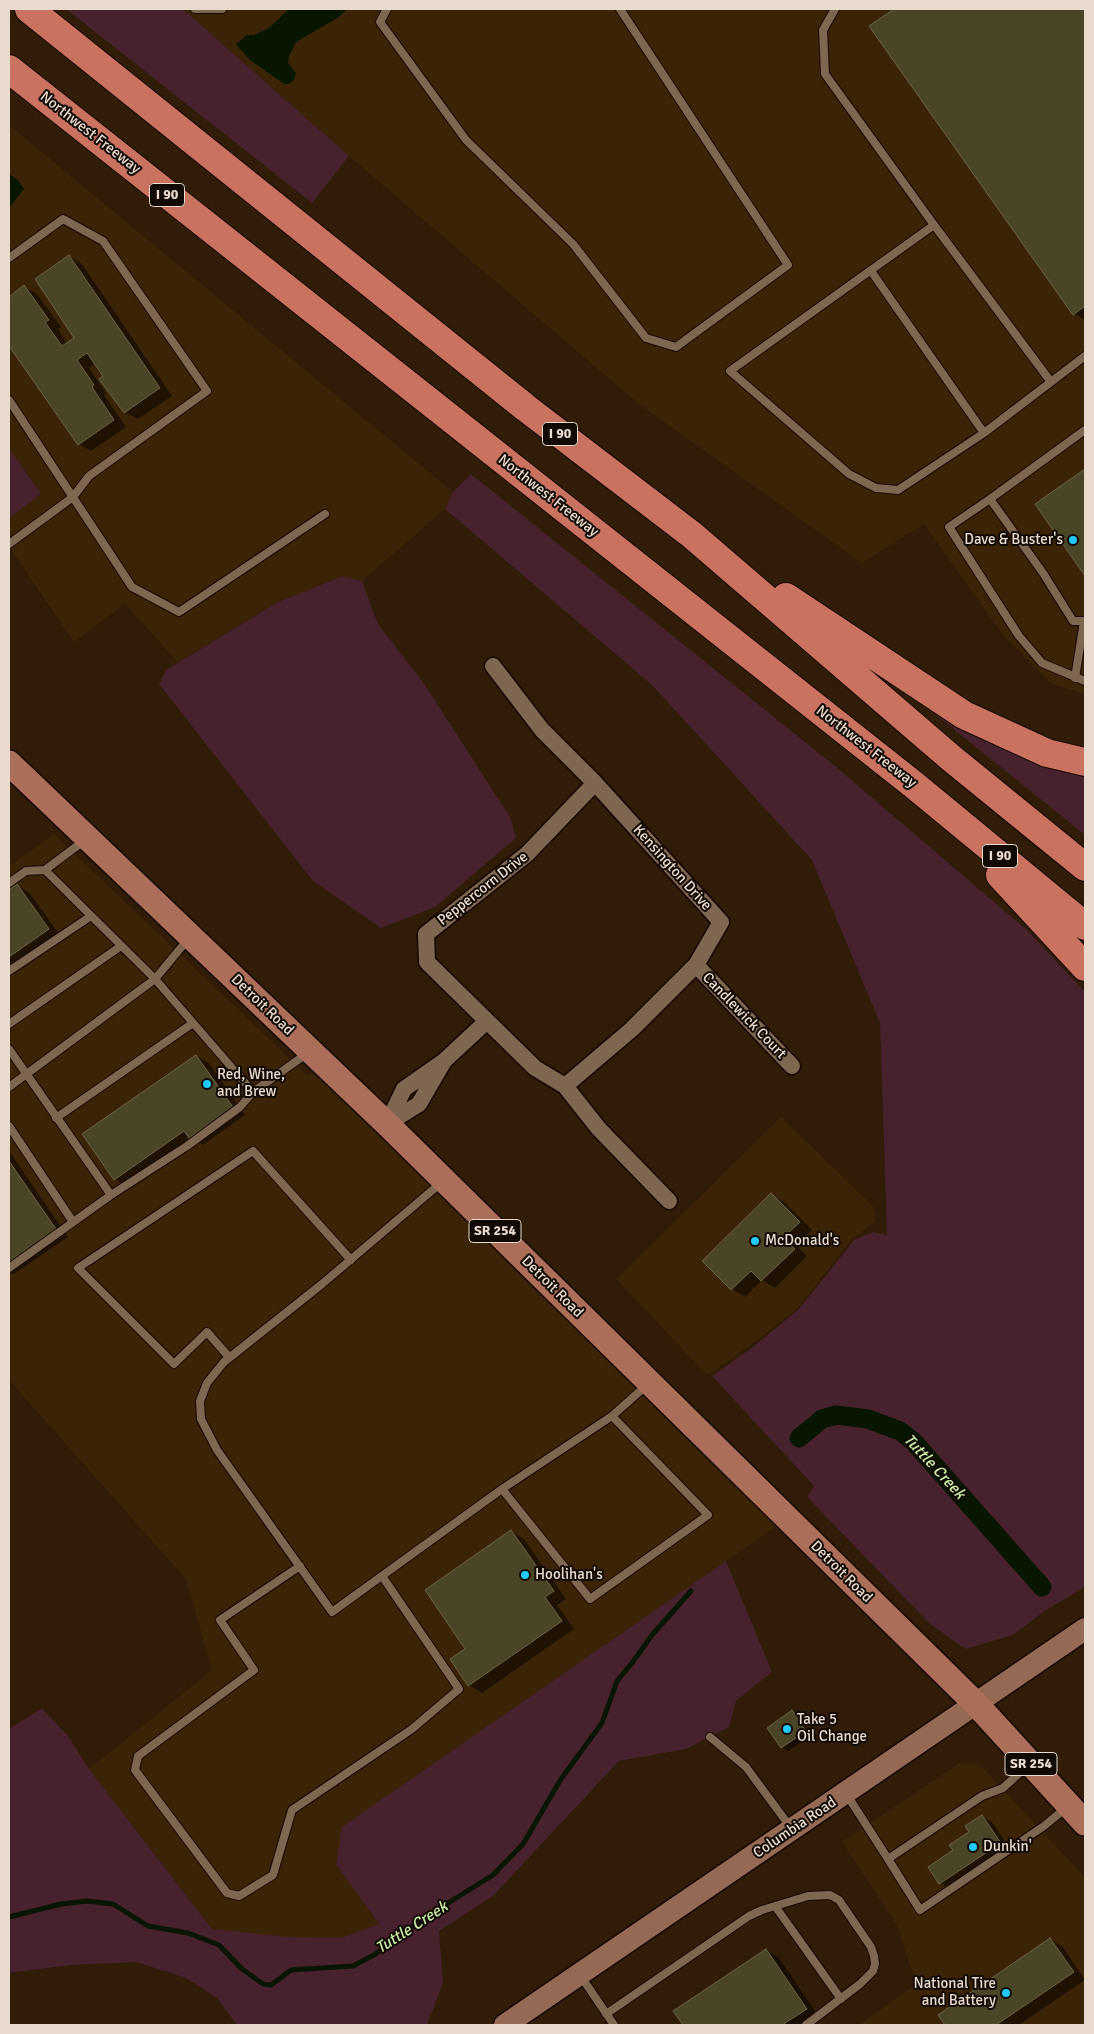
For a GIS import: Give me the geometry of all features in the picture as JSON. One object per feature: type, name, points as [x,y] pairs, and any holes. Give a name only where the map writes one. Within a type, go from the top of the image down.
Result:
[{"type":"highway","name":"I 90","points":[[29,9],[526,408],[692,535],[951,758],[1085,867]]},
{"type":"highway","name":"Northwest Freeway","points":[[9,69],[914,785],[1085,926]]},
{"type":"highway","points":[[692,535],[964,715],[1047,753],[1085,762]]},
{"type":"highway","points":[[914,785],[1085,967]]},
{"type":"main road","name":"Detroit Road","points":[[9,763],[387,1124],[977,1705],[1085,1823]]},
{"type":"main road","name":"Columbia Road","points":[[505,2025],[977,1705],[1085,1629]]},
{"type":"street","name":"Kensington Drive","points":[[493,666],[542,730],[595,783],[721,922],[696,965],[632,1029],[565,1086]]},
{"type":"street","name":"Peppercorn Drive","points":[[595,783],[528,854],[426,934],[427,962],[535,1068],[565,1086],[600,1129],[669,1201]]},
{"type":"street","name":"Candlewick Court","points":[[696,965],[792,1066]]},
{"type":"street","points":[[387,1124],[404,1089],[444,1060],[487,1020]]},
{"type":"lane","points":[[195,9],[222,9]]},
{"type":"lane","points":[[387,9],[380,22],[466,140],[573,244],[646,338],[676,347],[788,264],[620,9]]},
{"type":"lane","points":[[835,9],[823,30],[825,74],[1051,382]]},
{"type":"lane","points":[[9,258],[63,220],[103,240],[206,391],[88,476],[73,497],[9,544]]},
{"type":"lane","points":[[934,225],[871,272],[730,371],[849,474],[876,488],[898,490],[984,433],[1085,356]]},
{"type":"lane","points":[[871,272],[984,433]]},
{"type":"lane","points":[[9,400],[132,587],[179,612],[325,514]]},
{"type":"lane","points":[[1085,430],[949,527],[1019,636],[1036,657],[1042,663],[1085,681]]},
{"type":"lane","points":[[990,499],[1043,573],[1073,621],[1085,621],[1075,678]]},
{"type":"lane","points":[[9,883],[26,871],[45,870],[87,838]]},
{"type":"lane","points":[[45,870],[155,979],[253,1092]]},
{"type":"lane","points":[[9,971],[91,916]]},
{"type":"lane","points":[[9,1087],[155,979],[190,936]]},
{"type":"lane","points":[[9,1024],[121,946]]},
{"type":"lane","points":[[56,1118],[193,1023]]},
{"type":"lane","points":[[9,1049],[111,1195]]},
{"type":"lane","points":[[9,1268],[111,1195],[195,1140],[240,1107],[253,1092],[310,1051]]},
{"type":"lane","points":[[9,1126],[73,1222]]},
{"type":"lane","points":[[229,1357],[207,1332],[174,1364],[78,1268],[253,1151],[351,1260]]},
{"type":"lane","points":[[444,1180],[351,1260],[229,1357],[207,1383],[200,1401],[201,1420],[217,1450],[332,1612],[502,1489],[612,1416],[649,1383]]},
{"type":"lane","points":[[502,1489],[590,1599],[708,1515],[612,1416]]},
{"type":"lane","points":[[300,1566],[220,1620],[254,1670],[138,1756],[135,1770],[227,1893],[239,1896],[273,1875],[292,1810],[412,1729],[459,1689],[382,1576]]},
{"type":"lane","points":[[710,1737],[746,1767],[792,1830]]},
{"type":"lane","points":[[888,1859],[982,1796],[1002,1788],[1030,1764]]},
{"type":"lane","points":[[846,1793],[920,1910],[1044,1826],[1069,1805]]},
{"type":"lane","points":[[606,2014],[749,1916],[808,1896],[830,1895],[839,1900],[874,1956],[873,1972],[806,2025]]},
{"type":"lane","points":[[775,1906],[841,1999]]},
{"type":"lane","points":[[580,1974],[614,2025]]},
{"type":"shaded area","points":[[66,9],[183,9],[349,156],[312,203]]},
{"type":"shaded area","points":[[183,9],[1085,9],[1085,694],[1052,684],[1003,635],[924,524],[862,563],[640,405],[349,156]]},
{"type":"shaded area","points":[[289,9],[347,9],[339,17],[296,42],[289,56],[288,63],[296,73],[294,80],[289,84],[284,84],[250,60],[236,44],[247,35],[254,35],[269,28]]},
{"type":"shaded area","points":[[9,125],[453,492],[445,509],[362,581],[343,576],[278,602],[178,662],[125,604],[74,642],[9,547],[9,518],[41,494],[9,448]]},
{"type":"shaded area","points":[[9,174],[18,180],[24,189],[9,208]]},
{"type":"shaded area","points":[[9,448],[41,494],[9,518]]},
{"type":"shaded area","points":[[471,474],[835,766],[1028,931],[1085,992],[1085,1587],[1046,1610],[1013,1635],[965,1649],[929,1623],[807,1497],[814,1486],[712,1376],[753,1347],[799,1309],[855,1239],[873,1232],[887,1235],[880,1023],[812,860],[652,685],[445,509],[453,492]]},
{"type":"shaded area","points":[[343,576],[362,581],[378,624],[423,682],[510,817],[516,838],[435,907],[381,928],[313,881],[159,684],[166,670],[278,602]]},
{"type":"shaded area","points":[[937,704],[1085,773],[1085,835],[930,710]]},
{"type":"shaded area","points":[[54,834],[307,1075],[328,1068],[787,1519],[343,1827],[397,1938],[283,2021],[89,1769],[212,1670],[186,1579],[9,1380],[9,866]]},
{"type":"shaded area","points":[[781,1117],[873,1206],[876,1221],[852,1239],[797,1309],[732,1359],[707,1375],[616,1279]]},
{"type":"shaded area","points":[[726,1561],[772,1672],[736,1701],[729,1727],[686,1749],[619,1761],[493,1896],[439,1931],[443,1983],[427,2025],[237,2025],[217,1998],[186,1978],[136,1962],[71,1965],[9,1973],[9,1729],[42,1708],[68,1736],[89,1769],[212,1929],[288,1937],[341,1938],[379,1924],[336,1864],[342,1827]]},
{"type":"shaded area","points":[[961,1762],[980,1765],[1085,1877],[1085,2025],[859,2025],[916,1984],[897,1925],[842,1842]]},
{"type":"building","points":[[894,9],[1085,9],[1085,306],[1073,315],[869,26]]},
{"type":"building","points":[[69,255],[160,388],[124,413],[99,379],[103,376],[87,353],[77,360],[114,420],[78,445],[9,346],[9,297],[24,285],[49,320],[45,322],[62,346],[74,338],[35,279]]},
{"type":"building","name":"Dave & Buster's","points":[[1085,469],[1085,576],[1035,504]]},
{"type":"building","points":[[17,884],[49,929],[9,957],[9,890]]},
{"type":"building","points":[[196,1055],[233,1107],[189,1138],[184,1131],[114,1180],[82,1134]]},
{"type":"building","points":[[9,1161],[56,1229],[9,1262]]},
{"type":"building","points":[[771,1193],[800,1222],[784,1237],[795,1249],[761,1281],[751,1271],[731,1290],[702,1261]]},
{"type":"building","points":[[511,1530],[554,1591],[545,1597],[562,1621],[468,1686],[450,1659],[465,1649],[425,1590]]},
{"type":"building","name":"Take 5 Oil Change","points":[[792,1710],[806,1731],[781,1748],[767,1728]]},
{"type":"building","name":"Dunkin'","points":[[982,1815],[1001,1843],[939,1884],[928,1867],[953,1850],[949,1845],[969,1832],[965,1826]]},
{"type":"building","name":"National Tire and Battery","points":[[1050,1938],[1074,1972],[996,2025],[945,2025],[938,2015]]},
{"type":"building","points":[[766,1949],[807,2009],[782,2025],[683,2025],[673,2011]]},
{"type":"waterway","name":"Tuttle Creek","points":[[799,1438],[822,1419],[836,1415],[868,1419],[900,1431],[913,1441],[1042,1587]]},
{"type":"waterway","name":"Tuttle Creek","points":[[9,1917],[61,1904],[87,1901],[113,1904],[148,1926],[188,1933],[219,1945],[242,1969],[263,1984],[271,1985],[291,1970],[353,1966],[374,1955],[424,1918],[493,1875],[523,1844],[561,1779],[602,1723],[617,1681],[652,1635],[691,1591]]},
{"type":"place","name":"Dave & Buster's","points":[[1073,540]]},
{"type":"place","name":"Red, Wine, and Brew","points":[[207,1084]]},
{"type":"place","name":"McDonald's","points":[[755,1241]]},
{"type":"place","name":"Hoolihan's","points":[[525,1575]]},
{"type":"place","name":"Take 5 Oil Change","points":[[787,1729]]},
{"type":"place","name":"Dunkin'","points":[[973,1847]]},
{"type":"place","name":"National Tire and Battery","points":[[1006,1993]]}]
